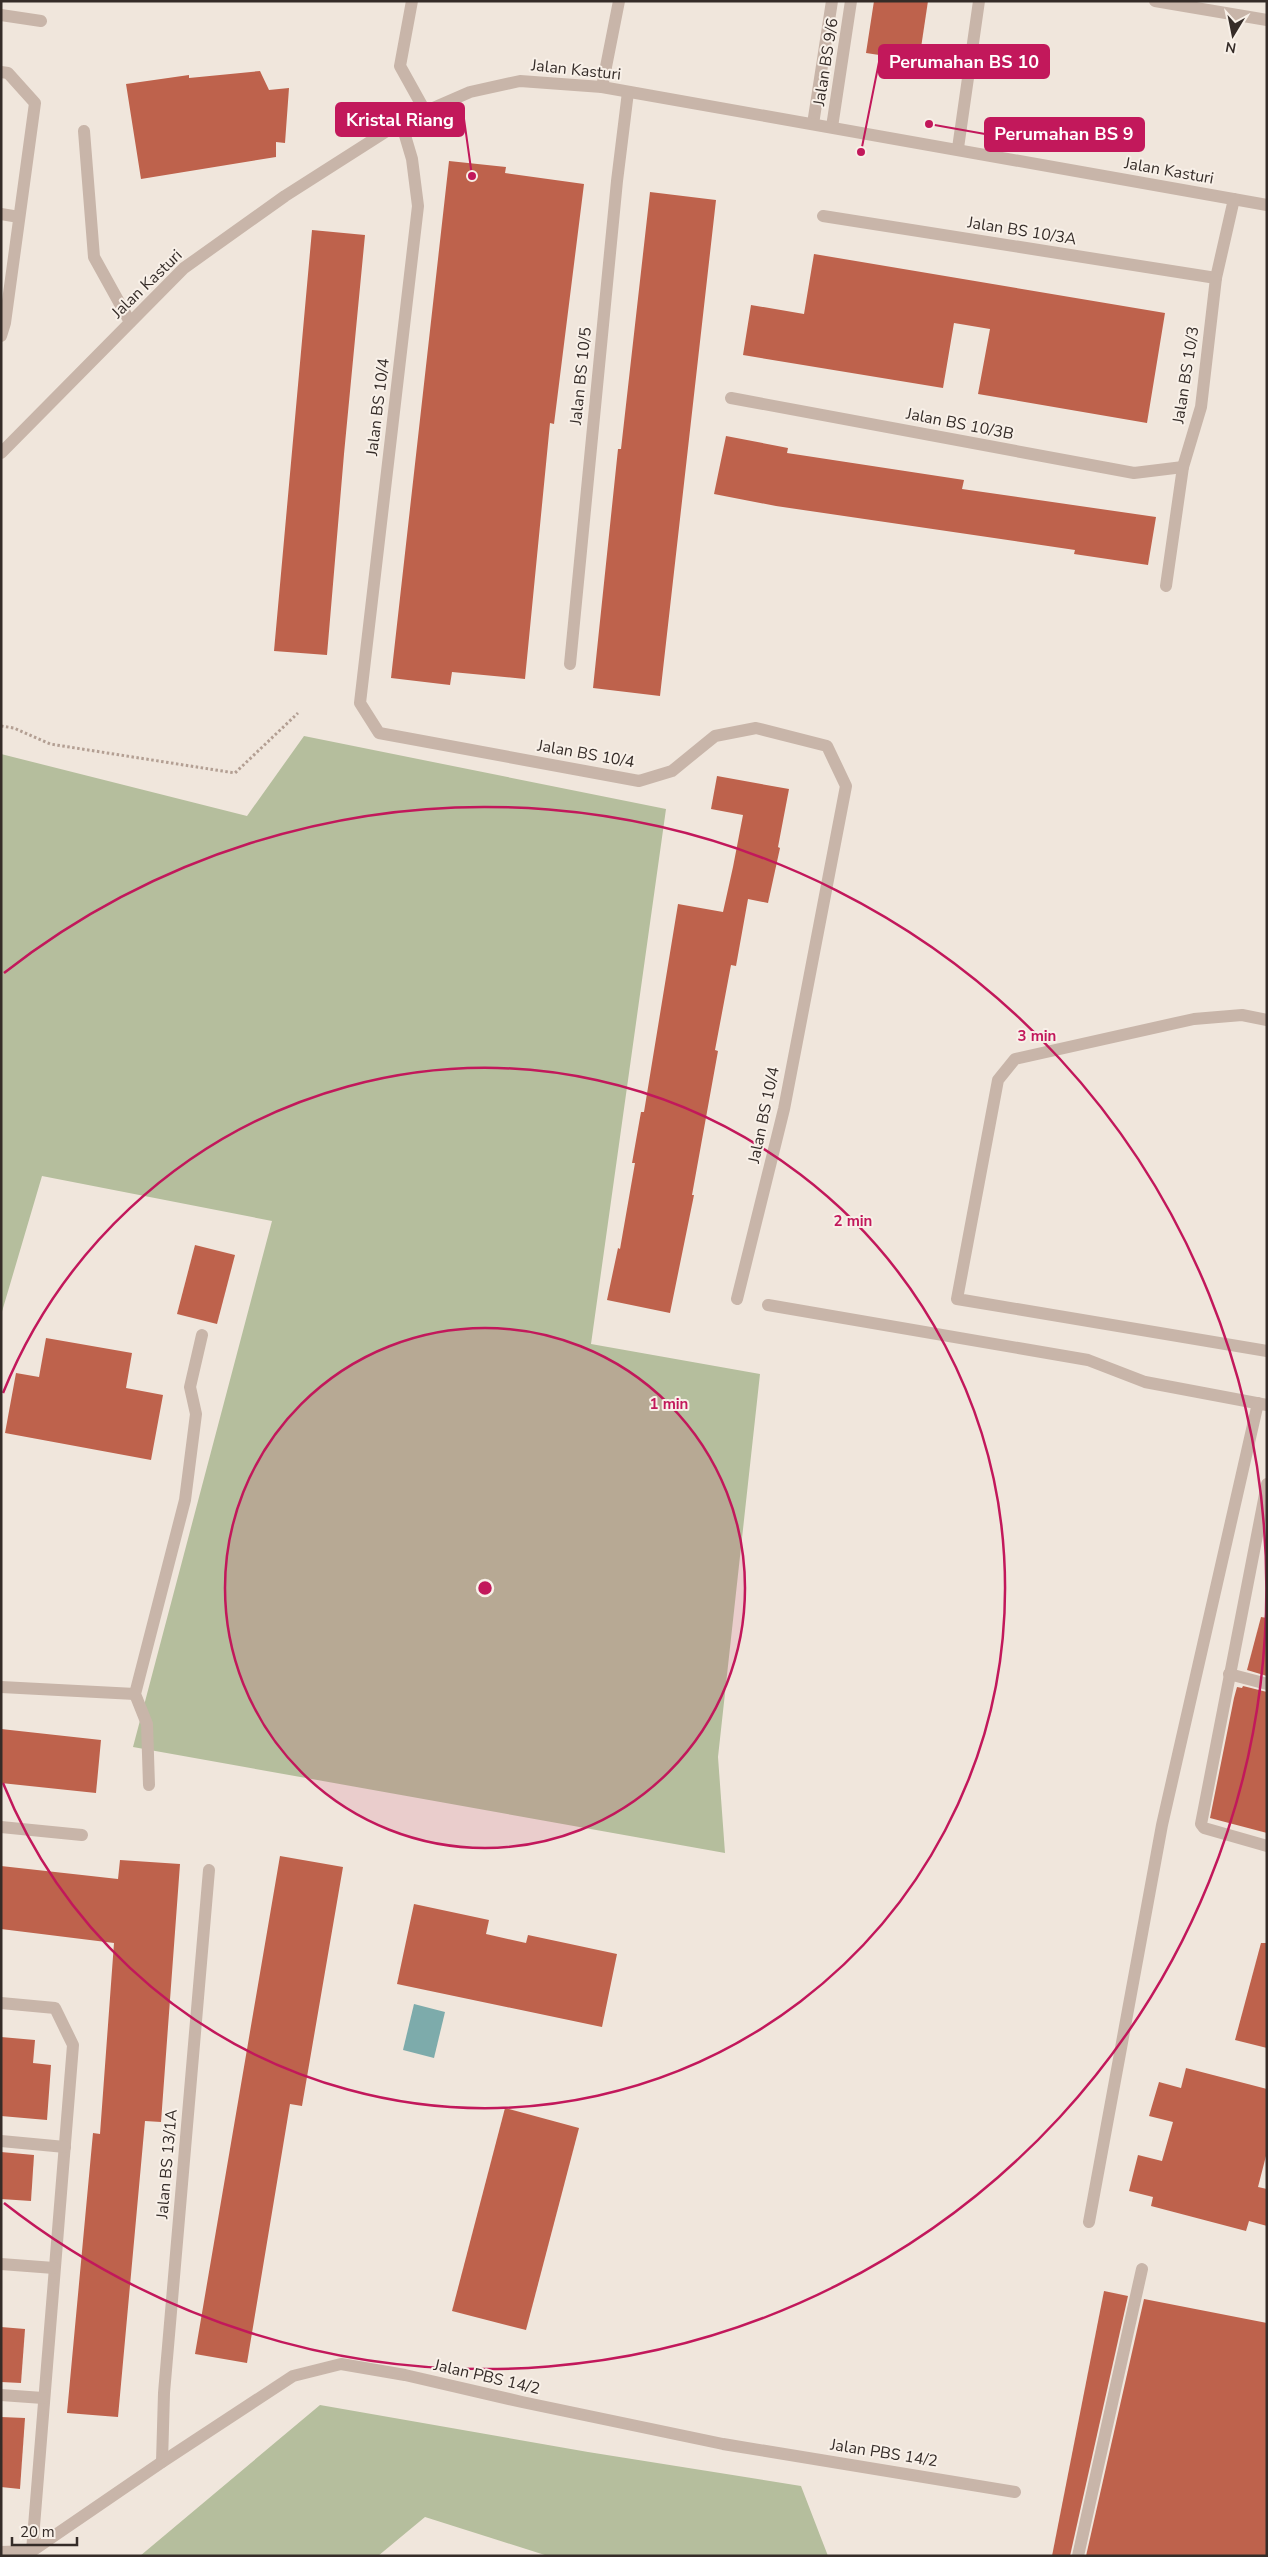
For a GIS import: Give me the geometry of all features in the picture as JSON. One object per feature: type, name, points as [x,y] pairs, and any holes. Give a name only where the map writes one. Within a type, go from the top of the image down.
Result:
[{"type":"street","points":[[412,1],[400,66],[425,111]]},
{"type":"street","points":[[602,87],[619,1]]},
{"type":"street","name":"Jalan BS 9/6","points":[[813,124],[832,1]]},
{"type":"street","name":"Jalan BS 9/6","points":[[832,127],[851,1]]},
{"type":"street","points":[[958,148],[979,1]]},
{"type":"street","points":[[1155,1],[1267,20]]},
{"type":"street","points":[[1,15],[41,21]]},
{"type":"street","points":[[1,72],[8,73],[34,103],[18,217],[5,289],[1,336]]},
{"type":"street","name":"Jalan Kasturi","points":[[1,453],[184,268],[285,196],[400,122],[470,92],[520,81],[602,87],[958,148],[1267,205]]},
{"type":"street","name":"Jalan BS 10/5","points":[[570,664],[616,191],[628,92]]},
{"type":"street","name":"Jalan BS 10/4","points":[[400,122],[412,159],[418,206],[360,704],[379,733],[639,781],[672,770],[715,736],[756,728],[827,746],[846,786],[784,1110],[737,1299]]},
{"type":"street","points":[[84,131],[94,257],[130,322]]},
{"type":"street","name":"Jalan BS 10/3","points":[[1166,586],[1183,467],[1200,407],[1216,278],[1234,199]]},
{"type":"street","points":[[1,214],[18,217]]},
{"type":"street","name":"Jalan BS 10/3A","points":[[823,216],[1216,278]]},
{"type":"street","name":"Jalan BS 10/3B","points":[[731,398],[1134,473],[1183,467]]},
{"type":"street","points":[[1267,1020],[1242,1015],[1194,1019],[1015,1059],[998,1080],[957,1299],[1267,1351]]},
{"type":"street","points":[[768,1305],[1088,1360],[1145,1382],[1262,1404],[1162,1825],[1089,2222]]},
{"type":"street","points":[[149,1785],[147,1724],[135,1694],[185,1500],[196,1414],[190,1387],[202,1336]]},
{"type":"street","points":[[1267,1484],[1201,1824],[1204,1828],[1267,1846]]},
{"type":"street","points":[[1229,1674],[1267,1684]]},
{"type":"street","points":[[1,1687],[135,1694]]},
{"type":"street","points":[[1,1827],[82,1836]]},
{"type":"street","name":"Jalan BS 13/1A","points":[[162,2462],[165,2383],[209,1870]]},
{"type":"street","points":[[1,2004],[55,2008],[73,2045],[32,2551],[1,2552]]},
{"type":"street","points":[[1,2141],[65,2146]]},
{"type":"street","points":[[1,2264],[54,2268]]},
{"type":"street","points":[[1078,2556],[1142,2269]]},
{"type":"street","name":"Jalan PBS 14/2","points":[[32,2551],[162,2462],[293,2376],[341,2364],[405,2375],[522,2402],[723,2444],[1015,2492]]},
{"type":"street","points":[[1,2395],[43,2398]]},
{"type":"path","points":[[1,726],[14,728],[50,744],[235,774],[298,713]]},
{"type":"green space","points":[[304,736],[666,809],[591,1344],[760,1374],[718,1757],[725,1853],[133,1747],[272,1221],[42,1176],[1,1315],[1,754],[247,816]]},
{"type":"green space","points":[[320,2405],[588,2452],[801,2486],[828,2556],[548,2556],[425,2517],[378,2556],[140,2556]]},
{"type":"water","points":[[414,2004],[445,2012],[434,2058],[403,2050]]},
{"type":"building","points":[[874,1],[928,1],[919,61],[866,53]]},
{"type":"building","points":[[260,71],[269,90],[289,88],[285,143],[276,142],[276,157],[141,179],[126,84],[189,75],[189,78]]},
{"type":"building","points":[[449,161],[506,167],[505,173],[584,184],[554,424],[550,423],[525,679],[452,672],[450,685],[391,678]]},
{"type":"building","points":[[650,192],[716,200],[660,696],[593,688],[618,449],[621,449]]},
{"type":"building","points":[[312,230],[365,235],[327,655],[274,651]]},
{"type":"building","points":[[814,254],[1165,313],[1147,423],[978,394],[990,329],[954,323],[943,388],[743,355],[751,305],[804,314]]},
{"type":"building","points":[[726,436],[788,448],[787,453],[964,480],[962,489],[1156,517],[1148,565],[1074,554],[1075,550],[776,506],[714,494]]},
{"type":"building","points":[[717,776],[789,789],[778,847],[780,848],[768,903],[748,899],[736,966],[731,965],[715,1050],[718,1051],[692,1195],[694,1195],[670,1313],[607,1300],[618,1248],[620,1249],[635,1163],[632,1163],[641,1112],[644,1112],[678,904],[723,912],[733,867],[743,815],[711,809]]},
{"type":"building","points":[[195,1245],[235,1255],[217,1324],[177,1314]]},
{"type":"building","points":[[46,1338],[132,1353],[126,1388],[163,1395],[151,1460],[5,1433],[16,1373],[39,1377]]},
{"type":"building","points":[[1261,1617],[1267,1618],[1267,1676],[1247,1670]]},
{"type":"building","points":[[1243,1686],[1267,1692],[1267,1833],[1210,1818],[1234,1698],[1237,1687],[1242,1688]]},
{"type":"building","points":[[1,1729],[101,1740],[96,1793],[1,1783]]},
{"type":"building","points":[[280,1856],[343,1867],[302,2106],[290,2104],[247,2363],[195,2354]]},
{"type":"building","points":[[120,1860],[180,1864],[161,2122],[145,2121],[118,2417],[67,2413],[93,2133],[100,2134],[114,1943],[1,1929],[1,1866],[118,1879]]},
{"type":"building","points":[[414,1904],[489,1920],[486,1934],[526,1943],[528,1935],[617,1954],[602,2027],[397,1984]]},
{"type":"building","points":[[1261,1943],[1267,1943],[1267,2048],[1235,2040]]},
{"type":"building","points":[[1,2037],[35,2040],[33,2063],[51,2065],[47,2120],[1,2116]]},
{"type":"building","points":[[1186,2068],[1267,2089],[1267,2152],[1258,2187],[1267,2189],[1267,2226],[1249,2221],[1246,2231],[1151,2206],[1153,2197],[1129,2191],[1138,2155],[1162,2161],[1173,2122],[1149,2116],[1159,2082],[1181,2088]]},
{"type":"building","points":[[505,2108],[579,2128],[526,2330],[452,2311]]},
{"type":"building","points":[[1,2152],[34,2155],[31,2201],[1,2199]]},
{"type":"building","points":[[1104,2291],[1128,2296],[1070,2556],[1052,2556]]},
{"type":"building","points":[[1144,2299],[1267,2323],[1267,2556],[1086,2556]]},
{"type":"building","points":[[1,2327],[25,2329],[21,2383],[1,2382]]},
{"type":"building","points":[[1,2417],[25,2418],[20,2489],[1,2487]]},
{"type":"place","name":"Perumahan BS 9","points":[[929,124]]},
{"type":"place","name":"Perumahan BS 10","points":[[861,152]]},
{"type":"place","name":"Kristal Riang","points":[[472,176]]}]
